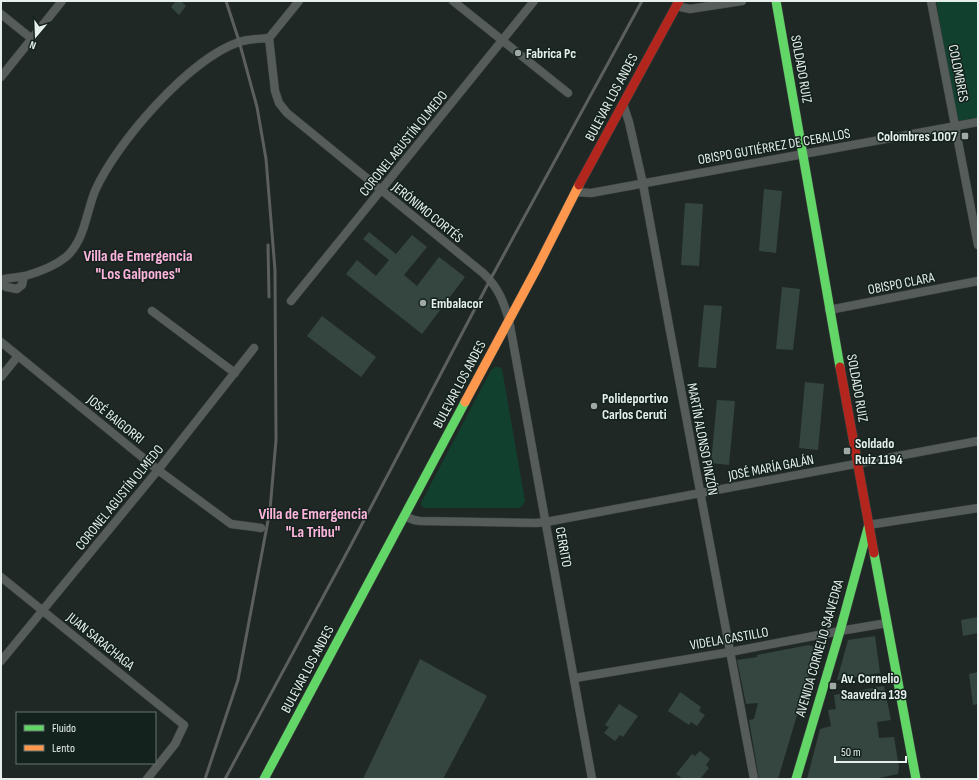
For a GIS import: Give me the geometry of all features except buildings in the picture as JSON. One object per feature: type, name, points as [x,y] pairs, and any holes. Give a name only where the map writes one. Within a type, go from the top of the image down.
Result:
[{"type":"main road","name":"SOLDADO RUIZ","points":[[776,1],[868,525],[916,779]]},
{"type":"main road","name":"BULEVAR LOS ANDES","points":[[264,779],[509,320],[575,192],[677,4]]},
{"type":"main road","name":"AVENIDA CORNELIO SAAVEDRA","points":[[796,779],[840,631],[868,525]]},
{"type":"street","points":[[1,76],[62,1]]},
{"type":"street","points":[[24,276],[22,285],[17,289],[6,287],[1,281],[11,277],[24,276],[57,264],[67,255],[80,237],[95,191],[111,162],[152,110],[188,74],[212,56],[239,42],[269,38],[299,1]]},
{"type":"street","points":[[453,1],[568,93]]},
{"type":"street","name":"CORONEL AGUSTÍN OLMEDO","points":[[292,301],[534,1]]},
{"type":"street","points":[[677,4],[690,9],[742,1]]},
{"type":"street","name":"COLOMBRES","points":[[931,1],[978,245]]},
{"type":"street","points":[[1,14],[32,39]]},
{"type":"street","name":"JERÓNIMO CORTÉS","points":[[269,38],[275,91],[280,103],[288,113],[490,280],[496,287],[503,301],[509,320]]},
{"type":"street","name":"MARTÍN ALONSO PINZÓN","points":[[623,104],[630,122],[643,184],[754,779]]},
{"type":"street","name":"OBISPO GUTIÉRREZ DE CEBALLOS","points":[[575,192],[591,193],[643,184],[978,122]]},
{"type":"street","name":"OBISPO CLARA","points":[[830,310],[978,281]]},
{"type":"street","points":[[152,311],[234,373]]},
{"type":"street","name":"CERRITO","points":[[509,320],[575,678],[592,779]]},
{"type":"street","name":"JOSÉ BAIGORRI","points":[[1,342],[158,470],[231,524],[261,528]]},
{"type":"street","name":"CORONEL AGUSTÍN OLMEDO","points":[[1,661],[158,470],[254,348]]},
{"type":"street","points":[[1,377],[18,356]]},
{"type":"street","name":"JOSÉ MARÍA GALÁN","points":[[404,516],[420,521],[546,522],[978,441]]},
{"type":"street","points":[[868,525],[978,508]]},
{"type":"street","name":"JUAN SARACHAGA","points":[[1,577],[184,725],[175,744],[147,779]]},
{"type":"street","name":"VIDELA CASTILLO","points":[[575,678],[887,624]]},
{"type":"green space","points":[[936,1],[978,1],[978,118],[957,122]]},
{"type":"green space","points":[[495,367],[502,369],[525,501],[522,506],[518,508],[424,508],[421,505],[422,501],[491,370]]},
{"type":"railway","points":[[205,779],[238,680],[270,510],[276,440],[275,270],[266,159],[257,107],[239,41],[226,1]]},
{"type":"railway","points":[[225,779],[351,545],[490,280],[642,1]]},
{"type":"railway","points":[[268,245],[269,297]]},
{"type":"traffic: fast","points":[[776,1],[840,367]]},
{"type":"traffic: fast","points":[[264,779],[465,402]]},
{"type":"traffic: fast","points":[[796,779],[840,631],[868,528]]},
{"type":"traffic: fast","points":[[874,553],[916,779]]},
{"type":"traffic: slow","points":[[465,402],[538,266],[579,185]]},
{"type":"traffic: jam","points":[[579,185],[679,1]]},
{"type":"traffic: jam","points":[[840,367],[874,553]]},
{"type":"place","name":"Fabrica Pc","points":[[518,53]]},
{"type":"place","name":"Colombres 1007","points":[[965,136]]},
{"type":"place","name":"Embalacor","points":[[423,303]]},
{"type":"place","name":"Polideportivo Carlos Ceruti","points":[[594,406]]},
{"type":"place","name":"Soldado Ruiz 1194","points":[[847,451]]},
{"type":"place","name":"Av. Cornelio Saavedra 139","points":[[833,686]]},
{"type":"district","name":"Villa de Emergencia \"Los Galpones\"","points":[[138,264]]},
{"type":"district","name":"Villa de Emergencia \"La Tribu\"","points":[[313,522]]}]
